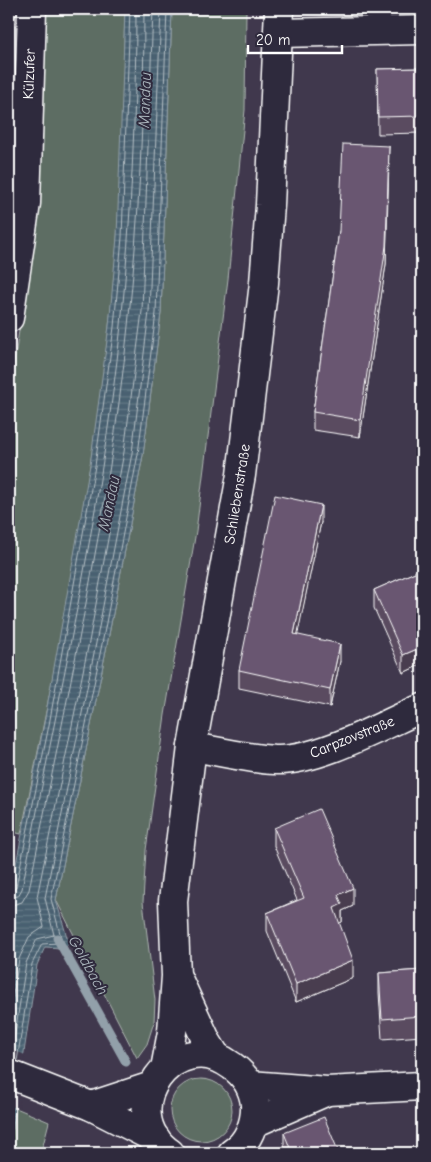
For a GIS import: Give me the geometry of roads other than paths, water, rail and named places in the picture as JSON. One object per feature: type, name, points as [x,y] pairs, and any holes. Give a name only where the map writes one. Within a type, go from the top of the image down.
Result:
[{"type":"street","name":"Külzufer","points":[[9,318],[26,203],[32,9]]},
{"type":"street","points":[[279,21],[422,30]]},
{"type":"street","name":"Schliebenstraße","points":[[163,1146],[146,1111],[172,1032],[176,976],[173,901],[192,747],[241,475],[264,283],[279,21]]},
{"type":"street","name":"Carpzovstraße","points":[[192,747],[276,760],[296,758],[326,750],[422,708]]},
{"type":"street","name":"Schliebenstraße","points":[[176,976],[207,1042],[217,1058]]},
{"type":"street","points":[[91,1106],[158,1077],[174,1061],[191,1055],[208,1055],[225,1060],[239,1070],[250,1085],[254,1097],[246,1142]]},
{"type":"street","points":[[9,1074],[91,1106],[163,1146]]},
{"type":"street","points":[[250,1085],[327,1091],[422,1086]]},
{"type":"street","points":[[246,1142],[327,1091]]},
{"type":"water","name":"Mandau","points":[[125,9],[172,9],[161,313],[143,455],[56,900],[69,944],[61,948],[45,947],[37,965],[9,1153],[9,899],[44,724],[90,465],[109,326],[117,237]]},
{"type":"waterway","name":"Goldbach","points":[[57,938],[126,1062]]}]
